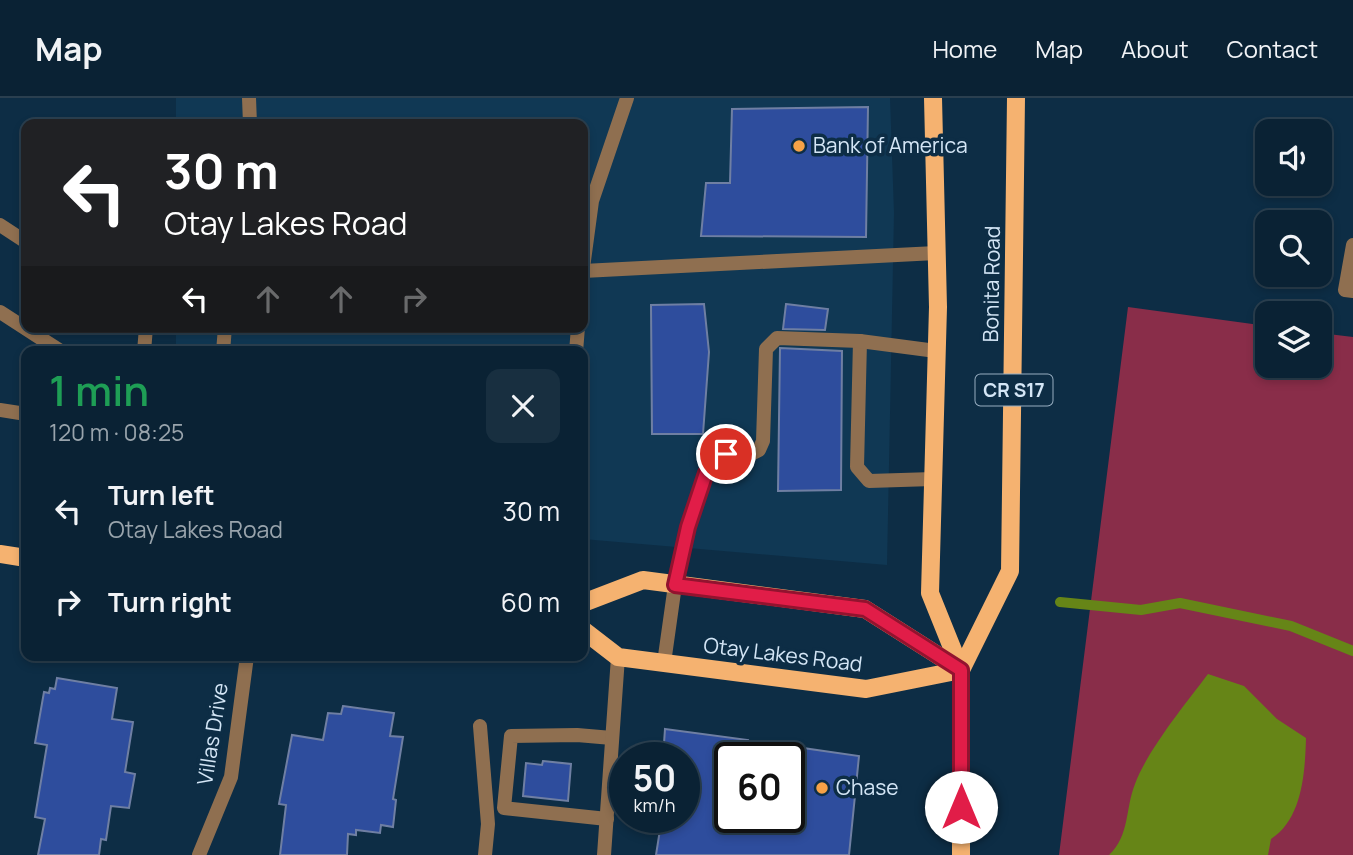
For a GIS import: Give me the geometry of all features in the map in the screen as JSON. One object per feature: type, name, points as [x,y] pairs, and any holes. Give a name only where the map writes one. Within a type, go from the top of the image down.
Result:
[{"type":"main road","name":"Bonita Road","points":[[933,98],[936,351],[930,593],[961,670],[961,855]]},
{"type":"main road","name":"Bonita Road","points":[[961,670],[1010,571],[1013,101]]},
{"type":"main road","points":[[0,554],[21,557]]},
{"type":"main road","points":[[588,601],[643,580],[865,609],[961,670]]},
{"type":"main road","points":[[588,634],[618,657]]},
{"type":"main road","name":"Otay Lakes Road","points":[[618,657],[866,689],[961,670]]},
{"type":"street","points":[[249,98],[250,119]]},
{"type":"street","points":[[588,232],[592,201],[627,98]]},
{"type":"street","points":[[0,225],[21,239]]},
{"type":"street","points":[[1353,245],[1345,289],[1353,291]]},
{"type":"street","points":[[588,270],[936,253]]},
{"type":"street","points":[[0,312],[21,326]]},
{"type":"street","points":[[33,333],[53,346]]},
{"type":"street","points":[[664,663],[675,585],[688,527],[706,473],[726,454],[749,455],[759,450],[763,441],[766,349],[777,338],[860,341],[936,351]]},
{"type":"street","points":[[860,341],[858,467],[869,481],[933,479]]},
{"type":"street","points":[[0,410],[21,413]]},
{"type":"street","points":[[604,855],[618,657]]},
{"type":"street","name":"Villas Drive","points":[[199,855],[231,778],[246,661]]},
{"type":"street","points":[[480,726],[488,824],[485,855]]},
{"type":"street","points":[[607,819],[504,807],[511,736],[577,734],[612,738]]},
{"type":"shaded area","points":[[176,98],[890,98],[894,213],[887,565],[588,539],[588,346],[176,346],[176,333],[588,333],[588,119],[176,119]]},
{"type":"shaded area","points":[[1128,307],[1255,324],[1255,378],[1332,378],[1332,334],[1353,337],[1353,855],[1059,855]]},
{"type":"shaded area","points":[[1208,674],[1244,686],[1277,719],[1306,738],[1303,781],[1289,820],[1271,839],[1268,855],[1109,855],[1121,839],[1132,793],[1148,757]]},
{"type":"building","name":"Bank of America","points":[[868,107],[866,237],[701,236],[706,183],[730,183],[732,109]]},
{"type":"building","points":[[704,304],[709,352],[703,434],[652,434],[651,305]]},
{"type":"building","points":[[786,304],[828,309],[825,330],[783,329]]},
{"type":"building","points":[[780,348],[842,351],[841,490],[778,491]]},
{"type":"building","points":[[57,678],[117,688],[112,719],[133,722],[125,772],[135,774],[129,808],[111,806],[106,840],[101,839],[99,855],[38,855],[45,819],[35,817],[47,745],[35,743],[44,692],[49,693],[50,688],[55,689]]},
{"type":"building","points":[[343,706],[394,713],[390,736],[403,737],[393,799],[396,800],[393,827],[381,825],[380,833],[356,830],[356,835],[348,834],[347,855],[280,855],[286,805],[279,804],[292,735],[323,740],[328,713],[341,714]]},
{"type":"building","points":[[665,729],[748,740],[714,742],[714,833],[805,833],[805,748],[859,756],[849,855],[656,855],[659,833],[700,833],[700,742],[664,742]]},
{"type":"building","points":[[543,761],[571,764],[568,801],[523,796],[526,763],[542,765]]},
{"type":"waterway","points":[[1060,602],[1141,610],[1180,603],[1291,626],[1353,651]]},
{"type":"place","name":"Bank of America","points":[[799,146]]},
{"type":"place","name":"Chase","points":[[822,788]]},
{"type":"route","points":[[726,454],[706,473],[688,527],[675,585],[865,609],[961,670],[961,807]]}]
